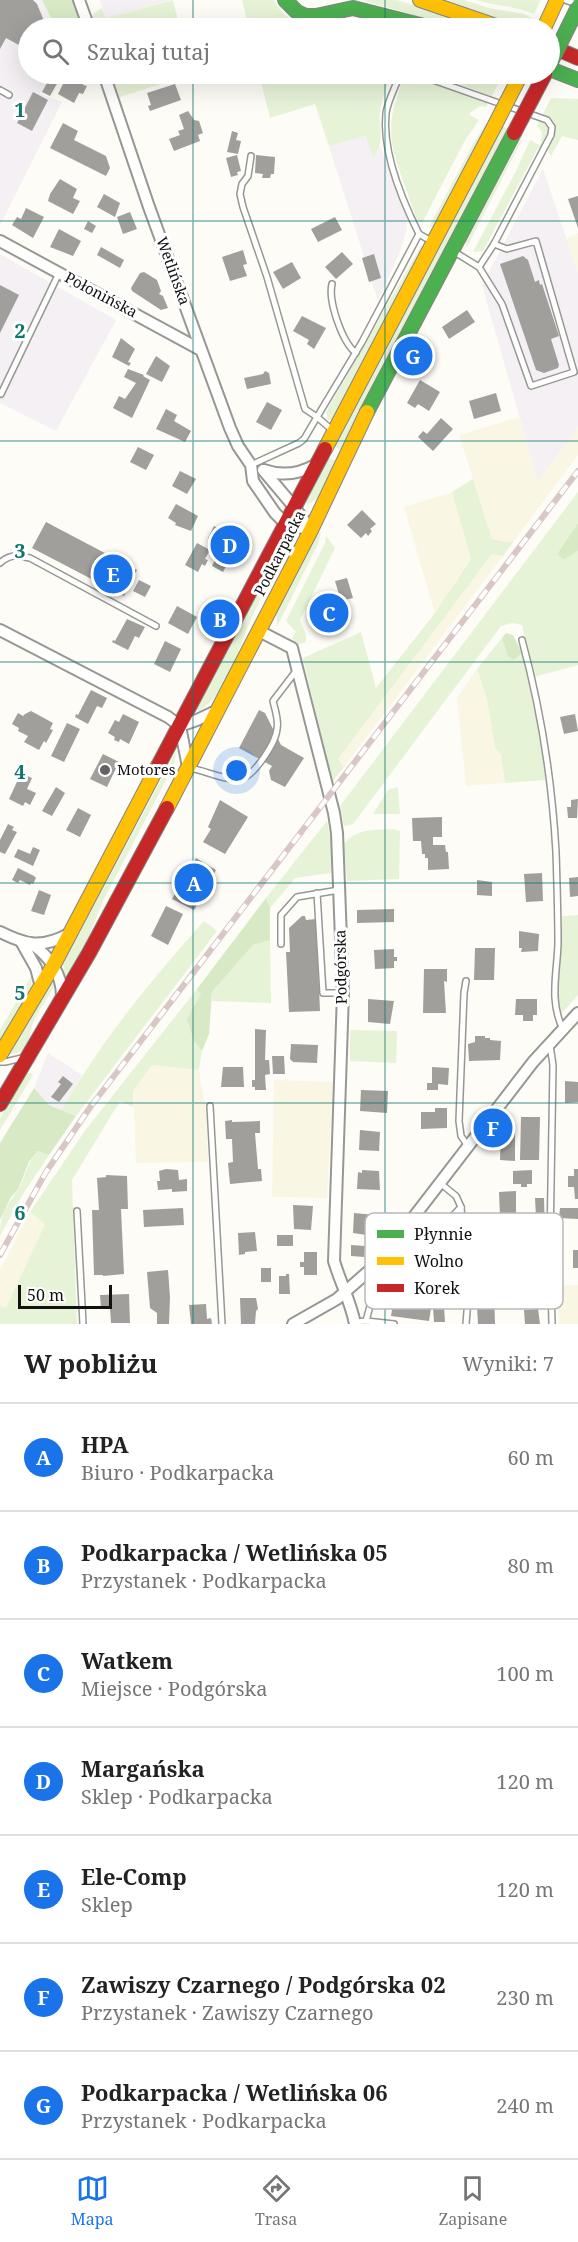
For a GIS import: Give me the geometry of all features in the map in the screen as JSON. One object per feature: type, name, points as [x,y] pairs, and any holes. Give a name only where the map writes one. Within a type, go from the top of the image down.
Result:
[{"type":"main road","points":[[285,0],[297,12],[306,15],[316,16],[353,8],[392,18]]},
{"type":"main road","points":[[329,13],[342,0]]},
{"type":"main road","points":[[420,0],[473,18]]},
{"type":"main road","points":[[549,18],[557,0]]},
{"type":"main road","points":[[560,42],[578,6]]},
{"type":"main road","points":[[560,51],[578,58]]},
{"type":"main road","points":[[560,73],[578,80]]},
{"type":"main road","name":"Podkarpacka","points":[[0,1055],[53,966],[296,508],[516,84]]},
{"type":"main road","name":"Podkarpacka","points":[[0,1104],[62,999],[188,768],[311,530],[369,407],[540,84]]},
{"type":"street","points":[[79,0],[85,18]]},
{"type":"street","name":"Wetlińska","points":[[107,84],[148,207],[230,428],[238,446],[251,465],[253,481],[275,513],[286,524]]},
{"type":"street","name":"Połonińska","points":[[0,241],[201,350]]},
{"type":"street","points":[[251,465],[272,473],[295,473],[318,464]]},
{"type":"street","points":[[263,470],[296,508],[311,530]]},
{"type":"street","points":[[286,524],[311,530]]},
{"type":"street","points":[[0,630],[168,717],[180,726],[188,768]]},
{"type":"street","name":"Podgórska","points":[[259,631],[292,648],[334,813],[337,833],[343,993],[334,1261],[359,1322]]},
{"type":"street","points":[[180,726],[219,709]]},
{"type":"street","points":[[0,932],[26,943],[48,957],[59,975],[62,999]]},
{"type":"street","points":[[26,943],[58,940],[71,932]]},
{"type":"street","points":[[26,943],[41,987]]},
{"type":"street","points":[[417,1213],[549,1044],[578,1013]]},
{"type":"street","points":[[293,1324],[326,1307],[365,1275]]},
{"type":"lane","points":[[565,0],[578,6]]},
{"type":"lane","points":[[396,84],[386,111],[386,145],[411,218],[419,234],[434,243]]},
{"type":"lane","points":[[444,84],[547,120],[552,127],[551,135],[494,244],[479,267]]},
{"type":"lane","points":[[0,90],[9,95]]},
{"type":"lane","points":[[251,156],[248,176],[242,184],[240,194],[243,207],[267,277],[305,409],[335,431]]},
{"type":"lane","points":[[251,465],[304,439],[356,353],[419,234]]},
{"type":"lane","points":[[452,250],[479,267],[502,304],[531,386],[574,372],[536,241],[507,249],[494,244]]},
{"type":"lane","points":[[1,394],[59,273]]},
{"type":"lane","points":[[332,284],[330,290],[344,338],[356,353]]},
{"type":"lane","points":[[0,563],[8,556],[19,555],[30,558],[156,626]]},
{"type":"lane","points":[[522,640],[546,748],[551,794],[558,901],[554,1000],[557,1017],[563,1029]]},
{"type":"lane","points":[[188,768],[206,771],[224,779],[243,778],[255,770],[278,731],[273,701],[297,670]]},
{"type":"lane","points":[[281,944],[281,915],[297,897],[339,890]]},
{"type":"lane","points":[[316,894],[323,993],[343,993]]},
{"type":"lane","points":[[466,981],[459,1121],[461,1136],[468,1146]]},
{"type":"lane","points":[[549,1044],[553,1065],[551,1213]]},
{"type":"lane","points":[[0,1062],[14,1061],[31,1052]]},
{"type":"lane","points":[[210,1106],[222,1324]]},
{"type":"lane","points":[[440,1183],[456,1196],[461,1213]]},
{"type":"lane","points":[[455,1213],[461,1207]]},
{"type":"lane","points":[[77,1211],[83,1324]]},
{"type":"lane","points":[[359,1322],[368,1309]]},
{"type":"lane","points":[[466,1324],[467,1309]]},
{"type":"lane","points":[[552,1309],[552,1324]]},
{"type":"lane","points":[[359,1322],[394,1324]]},
{"type":"shaded area","points":[[0,0],[42,0],[51,18],[18,18],[18,84],[45,84],[40,94],[62,102],[0,225]]},
{"type":"shaded area","points":[[100,0],[171,0],[106,18]]},
{"type":"shaded area","points":[[367,136],[377,153],[380,146],[406,213],[407,228],[401,249],[378,301],[329,146]]},
{"type":"shaded area","points":[[543,169],[578,273],[578,427],[538,482],[482,285]]},
{"type":"shaded area","points":[[578,233],[578,273],[566,239]]},
{"type":"shaded area","points":[[0,254],[116,320],[56,431],[0,403]]},
{"type":"shaded area","points":[[519,417],[538,482],[578,427],[578,455],[514,541],[506,542],[492,539],[459,435]]},
{"type":"shaded area","points":[[452,492],[471,558],[435,613],[404,507]]},
{"type":"shaded area","points":[[492,554],[503,556],[344,767],[337,759]]},
{"type":"shaded area","points":[[477,669],[487,699],[495,747],[501,755],[505,783],[466,786],[457,698]]},
{"type":"shaded area","points":[[48,1053],[82,1075],[62,1110],[49,1105],[34,1088]]},
{"type":"shaded area","points":[[152,1065],[199,1070],[206,1109],[208,1162],[136,1163],[133,1091]]},
{"type":"shaded area","points":[[274,1080],[333,1082],[327,1198],[272,1197]]},
{"type":"shaded area","points":[[30,1212],[45,1224],[6,1308],[0,1306],[0,1270]]},
{"type":"shaded area","points":[[578,1285],[578,1324],[559,1324],[558,1309],[563,1309],[563,1286]]},
{"type":"green space","points":[[42,0],[72,0],[78,18],[51,18]]},
{"type":"green space","points":[[173,0],[178,18],[106,18]]},
{"type":"green space","points":[[242,0],[274,0],[282,12],[290,18],[246,18]]},
{"type":"green space","points":[[361,0],[397,0],[452,18],[425,18]]},
{"type":"green space","points":[[444,0],[464,0],[489,8],[524,14],[532,18],[495,18]]},
{"type":"green space","points":[[476,0],[541,0],[534,14]]},
{"type":"green space","points":[[102,8],[106,18],[92,18],[94,13]]},
{"type":"green space","points":[[112,84],[161,84],[117,98]]},
{"type":"green space","points":[[262,84],[388,84],[380,111],[379,147],[373,157],[366,136],[329,146],[315,104],[270,118]]},
{"type":"green space","points":[[401,84],[439,84],[488,102],[486,107],[480,106],[470,113],[479,120],[464,142],[422,223],[416,219],[392,144],[392,114]]},
{"type":"green space","points":[[459,84],[498,84],[492,96]]},
{"type":"green space","points":[[551,98],[578,99],[578,140],[562,136],[551,156],[547,149],[554,134],[554,126],[543,114]]},
{"type":"green space","points":[[540,120],[548,127],[546,140],[537,150],[483,251],[473,252],[530,140],[539,145],[541,143],[542,133],[537,125]]},
{"type":"green space","points":[[486,123],[435,227],[429,227],[472,146]]},
{"type":"green space","points":[[502,126],[508,129],[341,450],[335,447]]},
{"type":"green space","points":[[522,140],[467,247],[465,240]]},
{"type":"green space","points":[[423,246],[331,420],[328,420],[326,412]]},
{"type":"green space","points":[[329,458],[336,461],[318,498],[307,505],[306,502]]},
{"type":"green space","points":[[473,479],[492,539],[514,541],[503,556],[492,554],[338,759],[344,767],[332,782],[303,658],[361,632],[376,688],[435,613],[471,559],[452,492]]},
{"type":"green space","points":[[578,492],[578,523],[557,554],[563,560],[578,551],[578,665],[534,677],[522,625],[512,623],[501,626],[353,824],[344,826],[340,806]]},
{"type":"green space","points":[[578,523],[578,551],[563,560],[557,554]]},
{"type":"green space","points":[[321,532],[318,544],[277,627],[276,614],[317,533]]},
{"type":"green space","points":[[326,536],[335,548],[300,620],[306,635],[306,642],[297,645],[292,638],[296,632],[286,621],[325,543]]},
{"type":"green space","points":[[284,544],[287,548],[253,615],[226,680],[219,692],[199,711],[197,709]]},
{"type":"green space","points":[[506,633],[513,635],[522,653],[514,660],[508,657],[502,638]]},
{"type":"green space","points":[[502,638],[508,657],[514,660],[522,653],[541,741],[545,780],[505,783],[501,755],[495,748],[487,699],[477,669]]},
{"type":"green space","points":[[177,750],[174,765],[104,899],[79,959],[68,977],[65,977],[63,964]]},
{"type":"green space","points":[[398,787],[400,814],[373,814],[388,790]]},
{"type":"green space","points":[[327,821],[333,853],[331,873],[295,878],[270,908],[266,898]]},
{"type":"green space","points":[[394,829],[400,831],[399,879],[347,881],[344,844],[360,832]]},
{"type":"green space","points":[[266,898],[270,908],[270,940],[253,945],[212,992],[209,1034],[202,1051],[194,1041],[187,1019],[201,994],[197,989]]},
{"type":"green space","points":[[578,915],[578,995],[560,1015],[558,999],[562,916]]},
{"type":"green space","points":[[204,921],[217,931],[76,1116],[62,1110],[93,1060],[128,1012]]},
{"type":"green space","points":[[270,940],[271,1003],[212,1001],[212,992],[253,945]]},
{"type":"green space","points":[[32,975],[31,988],[0,1043],[0,1030]]},
{"type":"green space","points":[[52,983],[54,985],[52,990],[31,1028],[28,1043],[22,1051],[10,1054]]},
{"type":"green space","points":[[197,989],[202,994],[194,1041],[202,1051],[199,1070],[152,1065],[133,1091],[133,1107],[120,1101],[72,1180],[77,1324],[0,1324],[0,1306],[6,1308],[45,1224],[30,1212],[84,1132]]},
{"type":"green space","points":[[350,1030],[397,1031],[396,1063],[350,1061]]},
{"type":"green space","points":[[26,1074],[33,1075],[0,1130],[0,1118]]},
{"type":"green space","points":[[34,1088],[49,1105],[76,1116],[49,1155],[37,1151],[29,1162],[18,1189],[11,1197],[0,1220],[0,1143]]},
{"type":"green space","points":[[37,1151],[49,1155],[23,1194],[0,1236],[1,1221],[5,1211]]},
{"type":"building","points":[[0,0],[33,0],[43,18],[18,18],[18,45],[6,38],[0,49]]},
{"type":"building","points":[[46,84],[57,84],[50,96],[42,92]]},
{"type":"building","points":[[63,84],[87,86],[83,94],[79,93],[74,103],[58,94]]},
{"type":"building","points":[[175,84],[181,100],[150,111],[148,106],[151,105],[147,93]]},
{"type":"building","points":[[33,92],[48,100],[32,131],[17,123]]},
{"type":"building","points":[[188,111],[194,120],[199,121],[203,133],[198,135],[200,141],[174,151],[169,139],[180,135],[178,131],[184,129],[179,115]]},
{"type":"building","points":[[63,123],[78,131],[74,140],[106,156],[110,168],[106,176],[50,148]]},
{"type":"building","points":[[232,131],[238,133],[236,140],[241,141],[238,154],[227,152]]},
{"type":"building","points":[[237,155],[241,171],[237,172],[238,175],[231,177],[226,158]]},
{"type":"building","points":[[256,155],[275,157],[274,174],[271,174],[270,178],[262,178],[263,174],[255,173]]},
{"type":"building","points":[[60,179],[77,189],[73,198],[80,201],[73,214],[48,201]]},
{"type":"building","points":[[104,194],[120,203],[115,217],[97,207]]},
{"type":"building","points":[[578,196],[578,228],[568,199]]},
{"type":"building","points":[[26,208],[44,217],[33,238],[12,225],[17,217],[21,219]]},
{"type":"building","points":[[130,212],[137,229],[123,234],[117,217]]},
{"type":"building","points":[[335,217],[342,230],[318,242],[311,229]]},
{"type":"building","points":[[88,221],[96,226],[92,233],[84,229]]},
{"type":"building","points":[[59,229],[81,241],[73,256],[50,247]]},
{"type":"building","points":[[101,247],[124,260],[120,268],[97,255]]},
{"type":"building","points":[[243,250],[247,264],[243,265],[247,276],[230,281],[222,257]]},
{"type":"building","points":[[342,252],[353,264],[336,279],[325,267]]},
{"type":"building","points":[[374,254],[381,278],[369,282],[362,258]]},
{"type":"building","points":[[523,256],[528,260],[535,282],[539,280],[540,285],[542,284],[559,336],[551,339],[558,368],[544,373],[536,370],[500,264]]},
{"type":"building","points":[[292,262],[301,278],[283,289],[273,272]]},
{"type":"building","points":[[144,272],[157,280],[161,291],[159,294],[163,296],[168,308],[161,310],[132,291],[131,288],[140,273]]},
{"type":"building","points":[[0,285],[19,295],[0,333]]},
{"type":"building","points":[[467,310],[475,322],[449,339],[442,327]]},
{"type":"building","points":[[302,316],[326,328],[314,349],[307,344],[309,340],[293,331]]},
{"type":"building","points":[[121,338],[135,349],[128,362],[131,363],[129,366],[112,357]]},
{"type":"building","points":[[156,356],[170,366],[162,382],[146,374]]},
{"type":"building","points":[[128,369],[150,380],[132,418],[113,408],[119,396],[125,399],[136,383],[124,377]]},
{"type":"building","points":[[265,371],[269,373],[271,384],[247,389],[244,378],[263,374]]},
{"type":"building","points":[[420,380],[440,392],[429,411],[418,404],[415,408],[407,403]]},
{"type":"building","points":[[496,393],[501,411],[474,419],[469,401]]},
{"type":"building","points":[[267,402],[282,410],[271,430],[256,422]]},
{"type":"building","points":[[166,409],[177,415],[174,421],[191,431],[185,442],[156,429]]},
{"type":"building","points":[[441,418],[453,429],[433,451],[418,437],[423,431],[427,434]]},
{"type":"building","points":[[138,447],[154,455],[146,470],[130,462]]},
{"type":"building","points":[[180,471],[196,479],[187,494],[172,486]]},
{"type":"building","points":[[176,504],[198,516],[191,531],[175,525],[176,523],[168,518]]},
{"type":"building","points":[[362,510],[376,524],[370,529],[372,531],[368,536],[366,533],[361,538],[347,525]]},
{"type":"building","points":[[46,522],[137,570],[124,596],[32,548]]},
{"type":"building","points":[[214,526],[240,540],[223,572],[212,566],[222,545],[208,538]]},
{"type":"building","points":[[197,543],[210,550],[205,559],[208,560],[205,566],[202,564],[198,572],[185,565]]},
{"type":"building","points":[[347,578],[353,598],[341,601],[335,581]]},
{"type":"building","points":[[139,580],[151,586],[145,597],[133,591]]},
{"type":"building","points":[[337,599],[345,614],[321,627],[313,612]]},
{"type":"building","points":[[177,606],[197,617],[188,634],[168,623]]},
{"type":"building","points":[[127,619],[145,627],[139,638],[135,636],[128,650],[112,642],[115,641]]},
{"type":"building","points":[[165,641],[181,649],[170,672],[154,664]]},
{"type":"building","points":[[91,690],[107,698],[102,708],[97,706],[88,724],[75,717]]},
{"type":"building","points":[[259,710],[265,713],[281,745],[304,758],[285,787],[271,780],[269,771],[272,766],[239,748]]},
{"type":"building","points":[[31,711],[53,723],[50,729],[53,730],[39,750],[24,742],[28,736],[18,731],[19,728],[12,724],[18,713],[23,716]]},
{"type":"building","points":[[123,714],[139,722],[129,744],[120,739],[119,742],[114,740],[115,737],[108,733],[115,720],[119,722]]},
{"type":"building","points":[[575,714],[578,731],[564,734],[560,717]]},
{"type":"building","points":[[67,723],[80,729],[64,762],[51,756]]},
{"type":"building","points":[[103,754],[119,762],[107,787],[90,779]]},
{"type":"building","points":[[21,773],[32,778],[27,789],[36,793],[30,805],[25,802],[23,806],[9,799]]},
{"type":"building","points":[[56,787],[65,793],[52,816],[42,811]]},
{"type":"building","points":[[578,799],[577,818],[568,818],[567,807],[571,807],[571,800]]},
{"type":"building","points":[[220,800],[248,817],[225,854],[203,842],[211,829],[208,827]]},
{"type":"building","points":[[78,808],[91,815],[80,837],[66,830]]},
{"type":"building","points":[[442,817],[442,837],[433,837],[433,845],[445,845],[446,852],[448,852],[449,869],[428,870],[428,858],[422,854],[421,841],[413,841],[412,818]]},
{"type":"building","points":[[8,824],[14,827],[12,830],[17,832],[5,854],[0,852],[0,840]]},
{"type":"building","points":[[33,847],[40,850],[33,866],[14,857],[18,849],[30,854]]},
{"type":"building","points":[[196,858],[216,870],[194,910],[172,899],[180,884],[177,882],[184,869],[188,871]]},
{"type":"building","points":[[18,868],[36,878],[33,884],[30,885],[20,880],[18,883],[12,880]]},
{"type":"building","points":[[542,873],[543,901],[526,902],[524,874]]},
{"type":"building","points":[[578,877],[578,896],[570,897],[569,878]]},
{"type":"building","points":[[477,880],[492,882],[492,896],[477,895]]},
{"type":"building","points":[[39,890],[51,895],[44,915],[31,911]]},
{"type":"building","points":[[166,906],[183,914],[168,945],[151,936]]},
{"type":"building","points":[[394,909],[394,922],[357,923],[357,910]]},
{"type":"building","points":[[305,916],[306,920],[316,919],[320,1011],[289,1012],[286,952],[290,952],[289,928]]},
{"type":"building","points":[[519,931],[539,934],[538,951],[521,952]]},
{"type":"building","points":[[475,948],[495,948],[494,980],[474,980]]},
{"type":"building","points":[[394,949],[394,957],[397,957],[397,961],[394,961],[394,968],[375,969],[374,950]]},
{"type":"building","points":[[424,969],[447,969],[447,982],[444,981],[446,1013],[423,1013]]},
{"type":"building","points":[[368,999],[394,1001],[390,1024],[368,1022]]},
{"type":"building","points":[[516,999],[537,999],[537,1015],[533,1015],[533,1021],[523,1021],[523,1015],[515,1015]]},
{"type":"building","points":[[255,1029],[266,1030],[265,1060],[269,1060],[270,1074],[265,1075],[266,1090],[255,1090],[255,1087],[252,1087],[252,1080],[255,1080]]},
{"type":"building","points":[[475,1036],[485,1036],[490,1040],[501,1041],[500,1060],[469,1061],[468,1044],[475,1042]]},
{"type":"building","points":[[291,1044],[318,1045],[317,1063],[293,1062],[290,1059]]},
{"type":"building","points":[[272,1056],[284,1056],[285,1074],[273,1074]]},
{"type":"building","points":[[223,1067],[243,1067],[244,1087],[221,1087]]},
{"type":"building","points":[[432,1067],[449,1068],[448,1085],[438,1084],[438,1090],[427,1090],[427,1083],[432,1083]]},
{"type":"building","points":[[63,1076],[73,1084],[59,1102],[51,1097],[61,1084],[58,1082]]},
{"type":"building","points":[[565,1081],[578,1082],[578,1102],[565,1103]]},
{"type":"building","points":[[361,1090],[388,1091],[387,1113],[360,1111]]},
{"type":"building","points":[[435,1108],[447,1108],[447,1128],[421,1129],[421,1112],[435,1112]]},
{"type":"building","points":[[521,1117],[540,1117],[539,1160],[520,1160]]},
{"type":"building","points":[[232,1120],[232,1122],[260,1121],[260,1133],[255,1133],[258,1169],[261,1169],[262,1181],[230,1184],[228,1163],[233,1162],[232,1139],[226,1139],[225,1121]]},
{"type":"building","points":[[360,1130],[380,1132],[379,1151],[359,1150]]},
{"type":"building","points":[[501,1132],[515,1132],[515,1161],[500,1160]]},
{"type":"building","points":[[574,1169],[578,1169],[578,1199],[575,1199],[574,1187],[568,1187],[568,1176],[574,1176]]},
{"type":"building","points":[[178,1170],[179,1180],[187,1179],[187,1191],[158,1190],[159,1171]]},
{"type":"building","points":[[362,1170],[379,1171],[380,1190],[357,1189],[358,1172],[362,1173]]},
{"type":"building","points":[[532,1170],[532,1184],[521,1187],[521,1184],[513,1184],[513,1171]]},
{"type":"building","points":[[106,1175],[127,1176],[128,1209],[121,1209],[124,1274],[103,1276],[94,1275],[92,1210],[99,1210],[97,1178],[106,1177]]},
{"type":"building","points":[[516,1191],[516,1213],[500,1213],[499,1192]]},
{"type":"building","points":[[535,1198],[544,1198],[544,1213],[536,1213]]},
{"type":"building","points":[[293,1205],[313,1206],[311,1230],[294,1229]]},
{"type":"building","points":[[183,1208],[184,1225],[144,1227],[143,1210]]},
{"type":"building","points":[[560,1208],[578,1208],[578,1219],[563,1218],[563,1213],[560,1213]]},
{"type":"building","points":[[354,1213],[365,1214],[365,1235],[353,1233]]},
{"type":"building","points":[[255,1232],[257,1251],[239,1255],[238,1233]]},
{"type":"building","points":[[277,1235],[293,1235],[293,1246],[277,1246]]},
{"type":"building","points":[[351,1245],[365,1246],[364,1257],[351,1256]]},
{"type":"building","points":[[573,1250],[578,1250],[578,1268],[573,1268]]},
{"type":"building","points":[[304,1252],[317,1252],[317,1275],[304,1275],[304,1267],[300,1267],[300,1262],[304,1262]]},
{"type":"building","points":[[261,1268],[271,1268],[271,1282],[261,1282]]},
{"type":"building","points":[[168,1270],[169,1324],[157,1324],[157,1313],[150,1308],[147,1272]]},
{"type":"building","points":[[289,1274],[290,1294],[279,1294],[279,1276],[286,1276]]},
{"type":"building","points":[[129,1294],[130,1323],[111,1323],[110,1308],[101,1308],[100,1295]]},
{"type":"building","points":[[240,1298],[256,1298],[258,1309],[255,1324],[241,1324]]},
{"type":"building","points":[[206,1304],[207,1319],[211,1318],[212,1324],[191,1324],[189,1305]]},
{"type":"building","points":[[392,1309],[431,1309],[429,1321],[391,1316]]},
{"type":"building","points":[[433,1309],[444,1309],[445,1322],[434,1322]]},
{"type":"building","points":[[477,1309],[495,1309],[495,1324],[478,1324]]},
{"type":"building","points":[[538,1309],[540,1324],[525,1324],[524,1310]]},
{"type":"railway","points":[[0,1255],[46,1172],[91,1106],[578,471]]},
{"type":"traffic: fast","points":[[285,0],[297,12],[306,16],[353,8],[392,18]]},
{"type":"traffic: fast","points":[[560,44],[578,7]]},
{"type":"traffic: fast","points":[[560,73],[578,80]]},
{"type":"traffic: fast","points":[[367,412],[514,133]]},
{"type":"traffic: slow","points":[[420,0],[473,18]]},
{"type":"traffic: slow","points":[[549,18],[557,0]]},
{"type":"traffic: slow","points":[[495,125],[516,84]]},
{"type":"traffic: slow","points":[[325,449],[495,125]]},
{"type":"traffic: slow","points":[[167,808],[311,530],[367,412]]},
{"type":"traffic: slow","points":[[0,1055],[53,966],[158,766]]},
{"type":"traffic: jam","points":[[560,50],[578,58]]},
{"type":"traffic: jam","points":[[514,133],[540,84]]},
{"type":"traffic: jam","points":[[158,766],[325,449]]},
{"type":"traffic: jam","points":[[0,1104],[89,953],[167,808]]},
{"type":"place","name":"Podkarpacka / Wetlińska 06","points":[[413,356]]},
{"type":"place","name":"Margańska","points":[[230,545]]},
{"type":"place","name":"Ele-Comp","points":[[113,574]]},
{"type":"place","name":"Watkem","points":[[329,613]]},
{"type":"place","name":"Podkarpacka / Wetlińska 05","points":[[220,619]]},
{"type":"place","name":"Motores","points":[[105,770]]},
{"type":"place","name":"HPA","points":[[194,883]]},
{"type":"place","name":"Zawiszy Czarnego / Podgórska 02","points":[[493,1128]]}]
